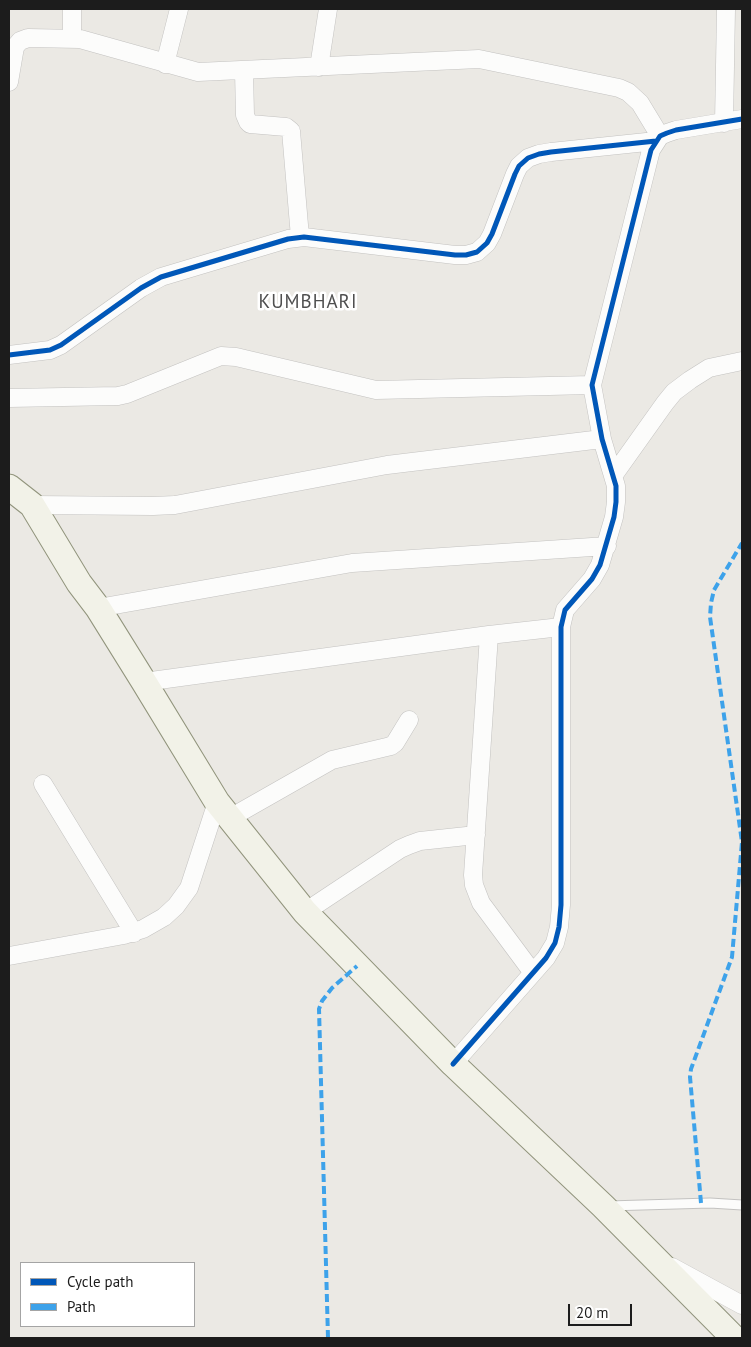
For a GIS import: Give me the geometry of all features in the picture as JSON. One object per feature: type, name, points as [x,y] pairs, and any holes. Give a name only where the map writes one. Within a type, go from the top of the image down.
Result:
[{"type":"main road","points":[[9,487],[32,505],[79,583],[98,608],[224,810],[305,912],[453,1064],[603,1206],[734,1338]]},
{"type":"street","points":[[72,9],[72,38]]},
{"type":"street","points":[[165,64],[179,9]]},
{"type":"street","points":[[319,67],[328,9]]},
{"type":"street","points":[[724,123],[726,9]]},
{"type":"street","points":[[9,82],[12,46],[20,40],[28,38],[80,39],[198,72],[467,59],[500,63],[624,90],[640,103],[658,139]]},
{"type":"street","points":[[244,70],[245,115],[248,122],[250,124],[286,127],[291,131],[300,238]]},
{"type":"street","points":[[9,355],[50,350],[61,346],[141,288],[160,277],[288,239],[300,238],[455,255],[477,252],[487,243],[515,174],[519,166],[528,158],[551,152],[658,139],[676,130],[742,119]]},
{"type":"street","points":[[453,1064],[546,958],[555,943],[559,927],[561,905],[561,627],[565,610],[592,578],[600,565],[607,546],[616,502],[616,486],[602,439],[592,385],[651,150],[658,139]]},
{"type":"street","points":[[9,398],[118,396],[221,356],[236,357],[376,390],[592,385]]},
{"type":"street","points":[[613,476],[674,392],[709,368],[742,361]]},
{"type":"street","points":[[32,505],[153,506],[175,504],[387,465],[602,439]]},
{"type":"street","points":[[98,608],[352,562],[607,546]]},
{"type":"street","points":[[144,682],[561,627]]},
{"type":"street","points":[[489,635],[473,875],[477,895],[481,903],[533,973]]},
{"type":"street","points":[[9,956],[134,933],[144,929],[164,917],[183,897],[189,888],[224,810],[332,760],[391,746],[395,743],[409,720]]},
{"type":"street","points":[[43,784],[134,933]]},
{"type":"street","points":[[305,912],[400,849],[431,840],[476,835]]},
{"type":"street","points":[[655,1258],[742,1305]]},
{"type":"lane","points":[[603,1206],[710,1203],[742,1205]]},
{"type":"marked path","points":[[701,1203],[690,1077],[691,1069],[732,957],[742,842],[710,617],[714,590],[742,543]]},
{"type":"marked path","points":[[328,1338],[319,1009],[322,1001],[332,988],[357,966]]},
{"type":"cycle path","points":[[453,1064],[546,958],[555,943],[559,927],[561,905],[561,627],[565,610],[592,579],[600,565],[614,517],[616,486],[602,439],[592,385],[651,150],[660,136],[667,133],[742,119]]},
{"type":"cycle path","points":[[9,355],[50,350],[61,345],[141,288],[161,277],[288,239],[304,237],[455,255],[477,252],[487,243],[492,234],[515,174],[519,166],[528,158],[551,152],[656,141]]},
{"type":"district","name":"KUMBHARI","points":[[308,303]]}]
